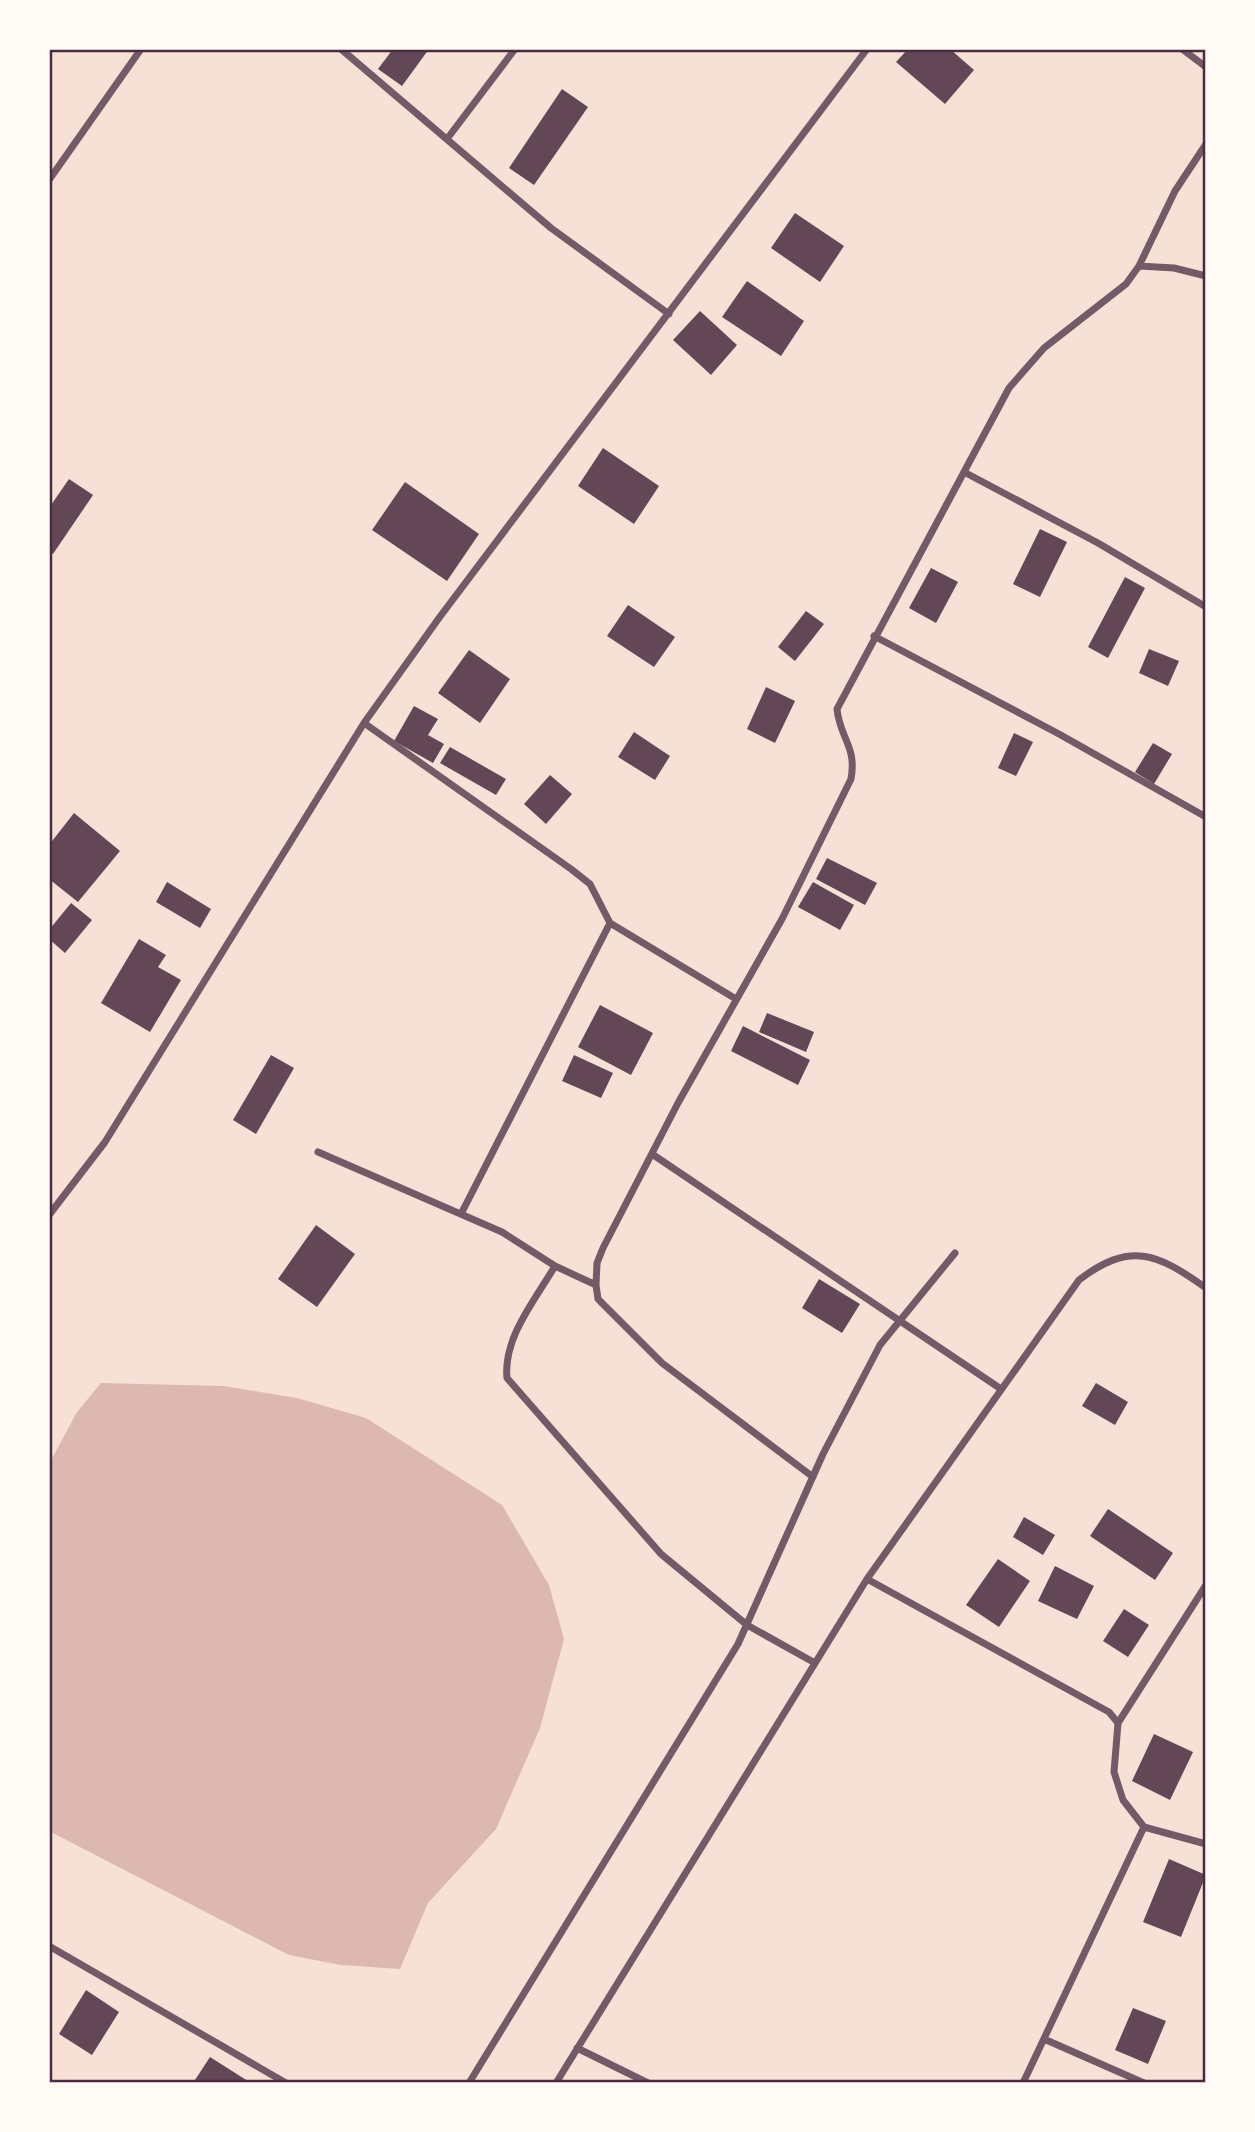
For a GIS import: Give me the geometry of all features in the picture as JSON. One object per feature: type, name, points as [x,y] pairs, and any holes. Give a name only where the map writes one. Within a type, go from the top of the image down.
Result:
[{"type":"street","points":[[49,180],[141,49]]},
{"type":"street","points":[[341,49],[551,228],[669,314]]},
{"type":"street","points":[[447,139],[515,49]]},
{"type":"street","points":[[49,1215],[105,1142],[364,723],[439,618],[867,49]]},
{"type":"street","points":[[1182,49],[1206,67]]},
{"type":"street","points":[[813,1477],[662,1363],[603,1305],[598,1298],[596,1285],[597,1263],[652,1154],[782,919],[851,779],[854,759],[839,727],[837,709],[874,636],[1009,388],[1026,366],[1126,284],[1139,266],[1162,215],[1206,144]]},
{"type":"street","points":[[1139,266],[1174,268],[1206,276]]},
{"type":"street","points":[[964,472],[1098,543],[1206,607]]},
{"type":"street","points":[[874,636],[1059,734],[1206,817]]},
{"type":"street","points":[[364,723],[590,884],[610,923],[736,999]]},
{"type":"street","points":[[461,1214],[610,923]]},
{"type":"street","points":[[318,1152],[502,1232],[555,1266],[596,1285]]},
{"type":"street","points":[[652,1154],[901,1319],[1001,1389]]},
{"type":"street","points":[[469,2083],[747,1625],[854,1389],[880,1345],[955,1253]]},
{"type":"street","points":[[556,2083],[867,1579],[1079,1280],[1100,1264],[1127,1254],[1152,1256],[1178,1268],[1206,1288]]},
{"type":"street","points":[[555,1266],[513,1338],[505,1360],[507,1378],[661,1554],[747,1625],[815,1664]]},
{"type":"street","points":[[867,1579],[1109,1712],[1118,1724]]},
{"type":"street","points":[[1206,1585],[1118,1724],[1114,1762],[1116,1783],[1123,1800],[1144,1827],[1206,1844]]},
{"type":"street","points":[[1023,2083],[1144,1827]]},
{"type":"street","points":[[49,1946],[286,2083]]},
{"type":"street","points":[[1044,2039],[1144,2083]]},
{"type":"street","points":[[577,2048],[648,2083]]},
{"type":"shaded area","points":[[101,1383],[223,1386],[297,1398],[366,1418],[502,1505],[549,1585],[564,1639],[540,1728],[496,1829],[428,1903],[400,1969],[341,1965],[289,1955],[49,1831],[49,1464],[77,1412]]},
{"type":"building","points":[[393,49],[429,49],[402,86],[378,69]]},
{"type":"building","points":[[908,49],[950,49],[974,70],[945,104],[896,62]]},
{"type":"building","points":[[562,89],[588,107],[534,185],[509,168]]},
{"type":"building","points":[[795,213],[844,246],[820,282],[771,248]]},
{"type":"building","points":[[747,281],[804,321],[781,356],[722,317]]},
{"type":"building","points":[[700,311],[737,345],[711,375],[673,340]]},
{"type":"building","points":[[603,448],[659,486],[634,524],[578,486]]},
{"type":"building","points":[[69,479],[93,495],[53,554],[49,551],[49,508]]},
{"type":"building","points":[[405,482],[479,534],[447,581],[372,530]]},
{"type":"building","points":[[1040,529],[1067,542],[1040,597],[1013,584]]},
{"type":"building","points":[[931,568],[958,582],[936,623],[909,608]]},
{"type":"building","points":[[1125,577],[1145,588],[1108,658],[1088,647]]},
{"type":"building","points":[[628,605],[675,637],[654,667],[607,636]]},
{"type":"building","points":[[806,611],[824,624],[795,661],[778,647]]},
{"type":"building","points":[[1149,649],[1179,661],[1168,686],[1139,673]]},
{"type":"building","points":[[469,650],[510,679],[480,723],[438,693]]},
{"type":"building","points":[[766,687],[795,701],[775,743],[747,729]]},
{"type":"building","points":[[414,706],[438,719],[428,735],[444,744],[433,763],[394,741]]},
{"type":"building","points":[[634,732],[670,756],[655,780],[618,757]]},
{"type":"building","points":[[1014,733],[1033,742],[1016,776],[998,768]]},
{"type":"building","points":[[1153,743],[1172,754],[1154,784],[1135,772]]},
{"type":"building","points":[[450,747],[506,779],[496,795],[440,763]]},
{"type":"building","points":[[550,775],[572,794],[546,824],[524,804]]},
{"type":"building","points":[[74,813],[120,851],[78,902],[49,879],[49,845]]},
{"type":"building","points":[[827,858],[877,883],[865,905],[816,879]]},
{"type":"building","points":[[167,882],[211,909],[200,928],[156,902]]},
{"type":"building","points":[[813,882],[854,905],[840,930],[798,907]]},
{"type":"building","points":[[71,903],[92,920],[65,953],[49,939],[49,930]]},
{"type":"building","points":[[139,939],[166,955],[158,967],[181,980],[150,1032],[101,1003]]},
{"type":"building","points":[[600,1005],[653,1033],[631,1075],[578,1047]]},
{"type":"building","points":[[767,1013],[814,1032],[806,1052],[759,1032]]},
{"type":"building","points":[[743,1026],[810,1060],[798,1085],[731,1051]]},
{"type":"building","points":[[271,1055],[294,1068],[256,1134],[233,1120]]},
{"type":"building","points":[[574,1055],[613,1073],[601,1098],[562,1081]]},
{"type":"building","points":[[316,1225],[355,1254],[317,1307],[278,1279]]},
{"type":"building","points":[[819,1279],[860,1304],[842,1333],[802,1308]]},
{"type":"building","points":[[1096,1383],[1128,1402],[1115,1425],[1082,1406]]},
{"type":"building","points":[[1108,1509],[1173,1553],[1155,1580],[1090,1536]]},
{"type":"building","points":[[1024,1517],[1055,1535],[1043,1555],[1013,1537]]},
{"type":"building","points":[[998,1559],[1030,1581],[999,1627],[966,1605]]},
{"type":"building","points":[[1055,1566],[1094,1586],[1077,1619],[1038,1601]]},
{"type":"building","points":[[1124,1609],[1149,1625],[1128,1657],[1103,1641]]},
{"type":"building","points":[[1154,1734],[1193,1752],[1170,1800],[1132,1781]]},
{"type":"building","points":[[1169,1859],[1206,1875],[1181,1937],[1143,1922]]},
{"type":"building","points":[[86,1990],[119,2012],[92,2055],[59,2034]]},
{"type":"building","points":[[1133,2008],[1166,2021],[1148,2064],[1115,2050]]},
{"type":"building","points":[[210,2057],[251,2083],[193,2083]]}]
